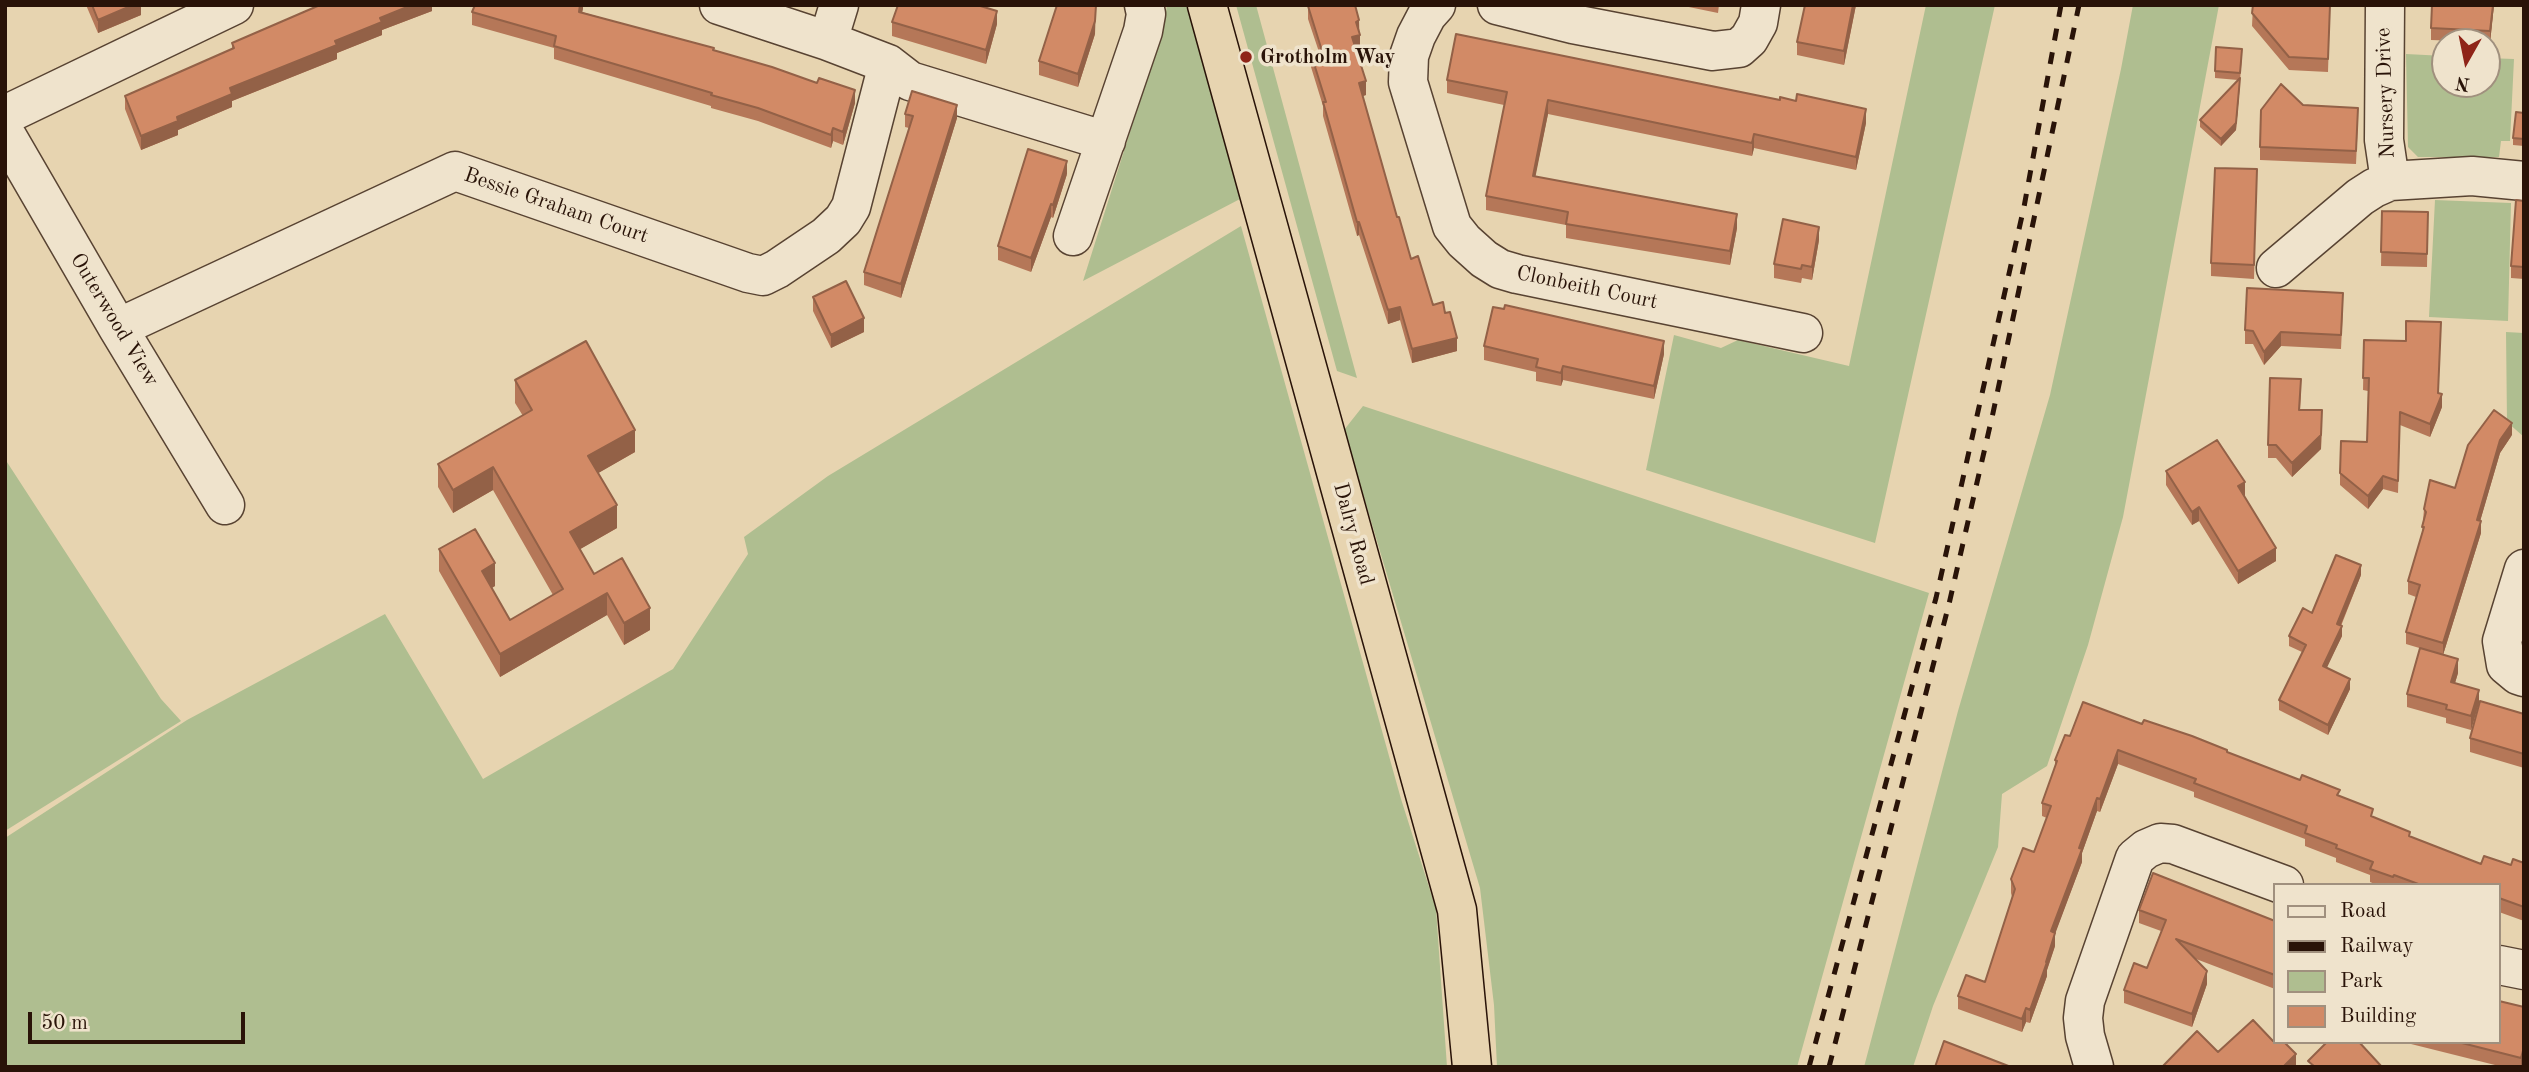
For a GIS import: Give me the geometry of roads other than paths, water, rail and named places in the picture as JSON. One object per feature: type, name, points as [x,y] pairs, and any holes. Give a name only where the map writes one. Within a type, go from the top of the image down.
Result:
[{"type":"highway","name":"Dalry Road","points":[[1208,5],[1457,910],[1472,1067]]},
{"type":"street","points":[[5,115],[234,5]]},
{"type":"street","points":[[719,5],[888,64],[909,81],[1106,141]]},
{"type":"street","points":[[828,41],[839,5]]},
{"type":"street","points":[[1073,236],[1143,31],[1146,14],[1144,5]]},
{"type":"street","name":"Clonbeith Court","points":[[1436,5],[1427,15],[1409,56],[1408,82],[1452,226],[1484,259],[1500,269],[1517,274],[1803,333]]},
{"type":"street","points":[[1497,5],[1573,24],[1713,51],[1739,48],[1749,39],[1758,23],[1761,5]]},
{"type":"street","name":"Nursery Drive","points":[[2385,5],[2384,141],[2390,181]]},
{"type":"street","name":"Bessie Graham Court","points":[[118,328],[455,171],[763,276],[826,236],[847,214],[888,64]]},
{"type":"street","name":"Outerwood View","points":[[5,133],[225,505]]},
{"type":"street","name":"Nursery Drive","points":[[2276,268],[2360,197],[2390,181],[2472,176],[2524,181]]},
{"type":"street","points":[[2524,569],[2502,641],[2506,665],[2524,677]]},
{"type":"street","points":[[2094,1067],[2085,1036],[2085,1001],[2136,858],[2146,849],[2160,843],[2173,844],[2279,883]]},
{"type":"street","points":[[2501,965],[2524,970]]},
{"type":"railway","points":[[1809,1067],[1936,598],[2024,207],[2061,5]]},
{"type":"railway","points":[[1829,1067],[1949,604],[1993,413],[2079,5]]},
{"type":"place","name":"Grotholm Way","points":[[1246,57]]}]
